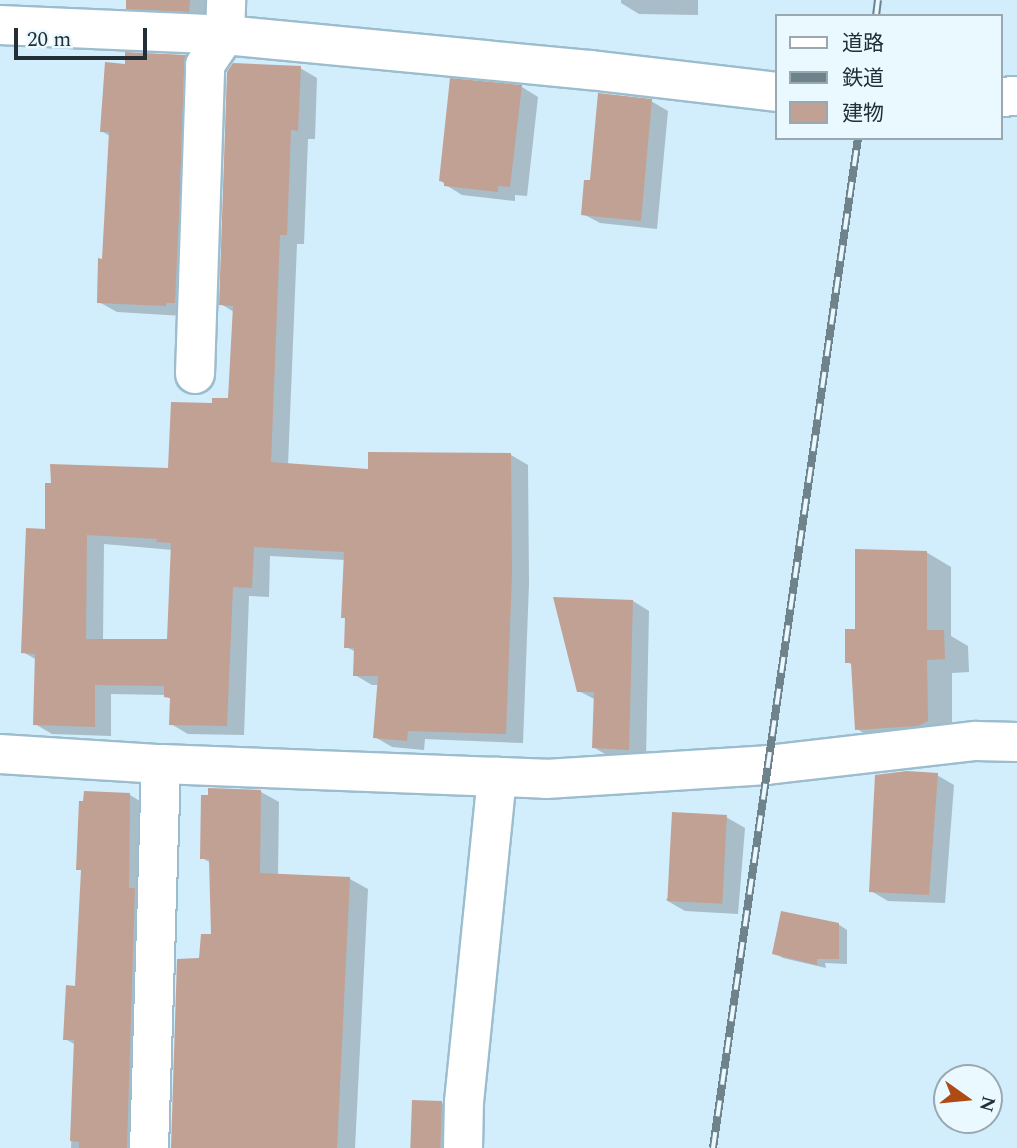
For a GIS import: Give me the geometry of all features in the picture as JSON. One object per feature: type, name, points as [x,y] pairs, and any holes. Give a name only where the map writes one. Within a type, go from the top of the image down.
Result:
[{"type":"street","points":[[0,25],[225,18],[591,70],[776,92]]},
{"type":"street","points":[[195,374],[205,65],[225,18]]},
{"type":"street","points":[[0,754],[161,764],[546,779],[767,765],[975,741],[1017,742]]},
{"type":"street","points":[[149,1148],[161,764]]},
{"type":"street","points":[[463,1148],[464,1102],[497,777]]},
{"type":"building","points":[[126,0],[190,0],[189,12],[126,9]]},
{"type":"building","points":[[125,52],[186,55],[175,303],[166,303],[166,306],[97,303],[98,258],[102,259],[109,132],[100,132],[105,62],[125,64]]},
{"type":"building","points":[[233,63],[301,66],[298,131],[291,130],[287,235],[280,235],[271,462],[368,469],[368,452],[511,453],[512,573],[506,734],[408,731],[407,741],[373,738],[378,676],[353,676],[354,648],[344,648],[345,618],[341,618],[344,552],[254,547],[252,588],[233,587],[227,726],[169,725],[170,698],[164,697],[164,686],[95,685],[95,727],[33,725],[35,654],[21,653],[26,528],[45,529],[45,483],[51,483],[50,464],[168,468],[171,402],[212,403],[212,398],[228,398],[233,306],[219,305],[227,72]],"holes":[[[87,535],[157,539],[156,542],[171,543],[167,639],[86,639]]]},
{"type":"building","points":[[450,78],[522,85],[510,187],[498,186],[498,192],[444,186],[444,182],[439,181]]},
{"type":"building","points":[[598,93],[652,99],[641,221],[581,215],[584,180],[590,180]]},
{"type":"building","points":[[855,549],[927,551],[927,630],[944,630],[945,659],[927,660],[928,721],[918,726],[855,730],[851,663],[845,663],[845,629],[855,629]]},
{"type":"building","points":[[553,597],[633,600],[629,750],[592,748],[594,692],[577,692]]},
{"type":"building","points":[[907,771],[938,773],[929,895],[869,892],[875,775]]},
{"type":"building","points":[[208,788],[261,790],[260,873],[350,877],[337,1148],[171,1148],[177,959],[199,958],[201,934],[211,934],[209,859],[200,859],[201,795],[208,795]]},
{"type":"building","points":[[84,791],[130,793],[129,888],[135,888],[127,1148],[79,1148],[79,1142],[70,1141],[74,1040],[63,1040],[66,985],[75,986],[81,870],[76,870],[79,801],[83,801]]},
{"type":"building","points":[[672,812],[727,815],[722,904],[667,901]]},
{"type":"building","points":[[781,911],[839,923],[839,959],[817,959],[817,965],[772,954]]},
{"type":"building","points":[[412,1100],[442,1101],[440,1148],[410,1148]]},
{"type":"railway","points":[[876,14],[878,0]]},
{"type":"railway","points":[[713,1148],[858,140]]}]
